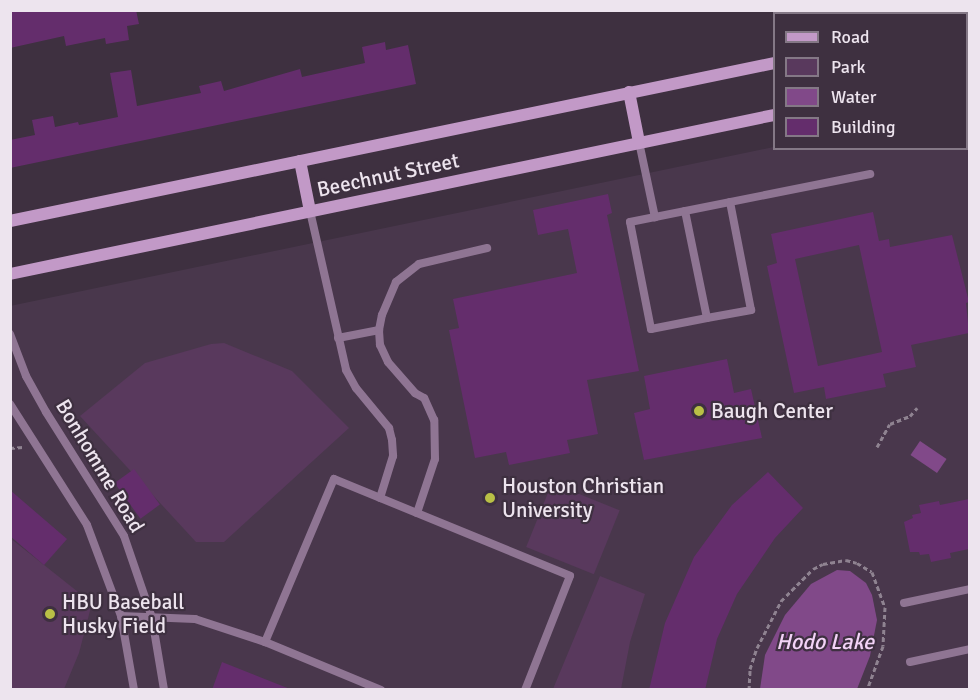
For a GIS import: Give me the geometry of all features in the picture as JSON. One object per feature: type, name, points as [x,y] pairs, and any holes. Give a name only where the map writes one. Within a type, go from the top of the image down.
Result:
[{"type":"main road","name":"Beechnut Street","points":[[10,220],[773,63]]},
{"type":"main road","points":[[629,92],[639,142]]},
{"type":"main road","name":"Beechnut Street","points":[[10,274],[773,115]]},
{"type":"main road","points":[[300,161],[310,211]]},
{"type":"lane","points":[[639,142],[656,217]]},
{"type":"lane","points":[[730,202],[751,310],[651,329],[630,222],[656,217],[730,202],[870,174]]},
{"type":"lane","points":[[310,211],[346,370],[356,388],[388,428],[392,440],[393,456],[380,498]]},
{"type":"lane","points":[[686,211],[706,318]]},
{"type":"lane","points":[[417,513],[435,459],[434,420],[424,398],[415,393],[388,362],[380,345],[379,330],[396,282],[419,264],[487,248]]},
{"type":"lane","points":[[338,338],[379,330]]},
{"type":"lane","name":"Bonhomme Road","points":[[10,334],[26,376],[46,412],[104,500],[124,536],[152,618],[164,690]]},
{"type":"lane","name":"Bonhomme Road","points":[[10,404],[87,525],[121,616],[134,690]]},
{"type":"lane","points":[[265,642],[334,479],[570,576],[525,690]]},
{"type":"lane","points":[[904,603],[969,589]]},
{"type":"lane","points":[[121,616],[195,619],[265,642],[381,690]]},
{"type":"lane","points":[[910,662],[969,649]]},
{"type":"path","points":[[877,447],[890,424],[910,416],[917,408]]},
{"type":"path","points":[[749,690],[750,669],[757,648],[781,601],[813,569],[823,564],[846,560],[872,572],[885,607],[883,646],[867,690]]},
{"type":"shaded area","name":"Houston Christian University","points":[[968,108],[969,689],[11,689],[10,306],[773,147],[773,150],[968,150]]},
{"type":"green space","points":[[224,343],[292,371],[349,428],[224,542],[196,542],[80,416],[145,363],[211,344]]},
{"type":"green space","points":[[552,483],[620,510],[594,574],[526,547]]},
{"type":"green space","name":"HBU Baseball Husky Field","points":[[10,538],[92,603],[79,653],[64,689],[11,689]]},
{"type":"green space","points":[[600,576],[645,594],[630,642],[621,689],[553,689]]},
{"type":"water","points":[[920,441],[947,459],[937,473],[910,455]]},
{"type":"water","name":"Hodo Lake","points":[[837,570],[850,571],[866,583],[872,595],[877,620],[870,656],[857,689],[760,689],[765,655],[785,615],[811,584]]},
{"type":"building","points":[[10,10],[136,10],[139,24],[127,26],[129,40],[106,44],[105,38],[66,46],[64,36],[10,48]]},
{"type":"building","points":[[385,42],[386,50],[408,45],[416,84],[10,168],[10,140],[35,135],[32,120],[53,116],[55,127],[118,117],[110,73],[131,70],[137,106],[201,93],[199,86],[221,81],[224,91],[300,69],[302,77],[365,63],[362,47]]},
{"type":"building","points":[[608,194],[612,213],[607,215],[639,371],[587,380],[598,434],[567,440],[570,453],[509,465],[506,452],[475,458],[449,330],[459,328],[453,299],[577,273],[568,229],[538,235],[533,210]]},
{"type":"building","points":[[873,212],[879,241],[889,239],[890,247],[952,235],[969,302],[966,303],[969,333],[911,345],[916,367],[883,374],[886,387],[826,399],[824,387],[794,393],[767,266],[777,263],[771,234]],"holes":[[[859,245],[882,352],[818,366],[795,259]]]},
{"type":"building","name":"Baugh Center","points":[[727,359],[734,393],[751,389],[762,438],[644,460],[634,413],[650,409],[644,376]]},
{"type":"building","points":[[134,469],[160,505],[140,519],[115,483]]},
{"type":"building","points":[[768,472],[803,508],[775,538],[737,594],[717,639],[705,690],[649,690],[665,623],[694,557],[732,505]]},
{"type":"building","points":[[10,490],[67,539],[44,565],[10,536]]},
{"type":"building","points":[[969,499],[969,549],[950,553],[951,558],[931,562],[929,554],[920,555],[919,552],[910,552],[904,522],[913,518],[912,515],[921,513],[919,505],[939,501],[940,505]]},
{"type":"building","points":[[222,662],[290,689],[290,690],[212,690]]},
{"type":"place","name":"Baugh Center","points":[[699,411]]},
{"type":"place","name":"Houston Christian University","points":[[490,498]]},
{"type":"place","name":"HBU Baseball Husky Field","points":[[50,614]]}]
